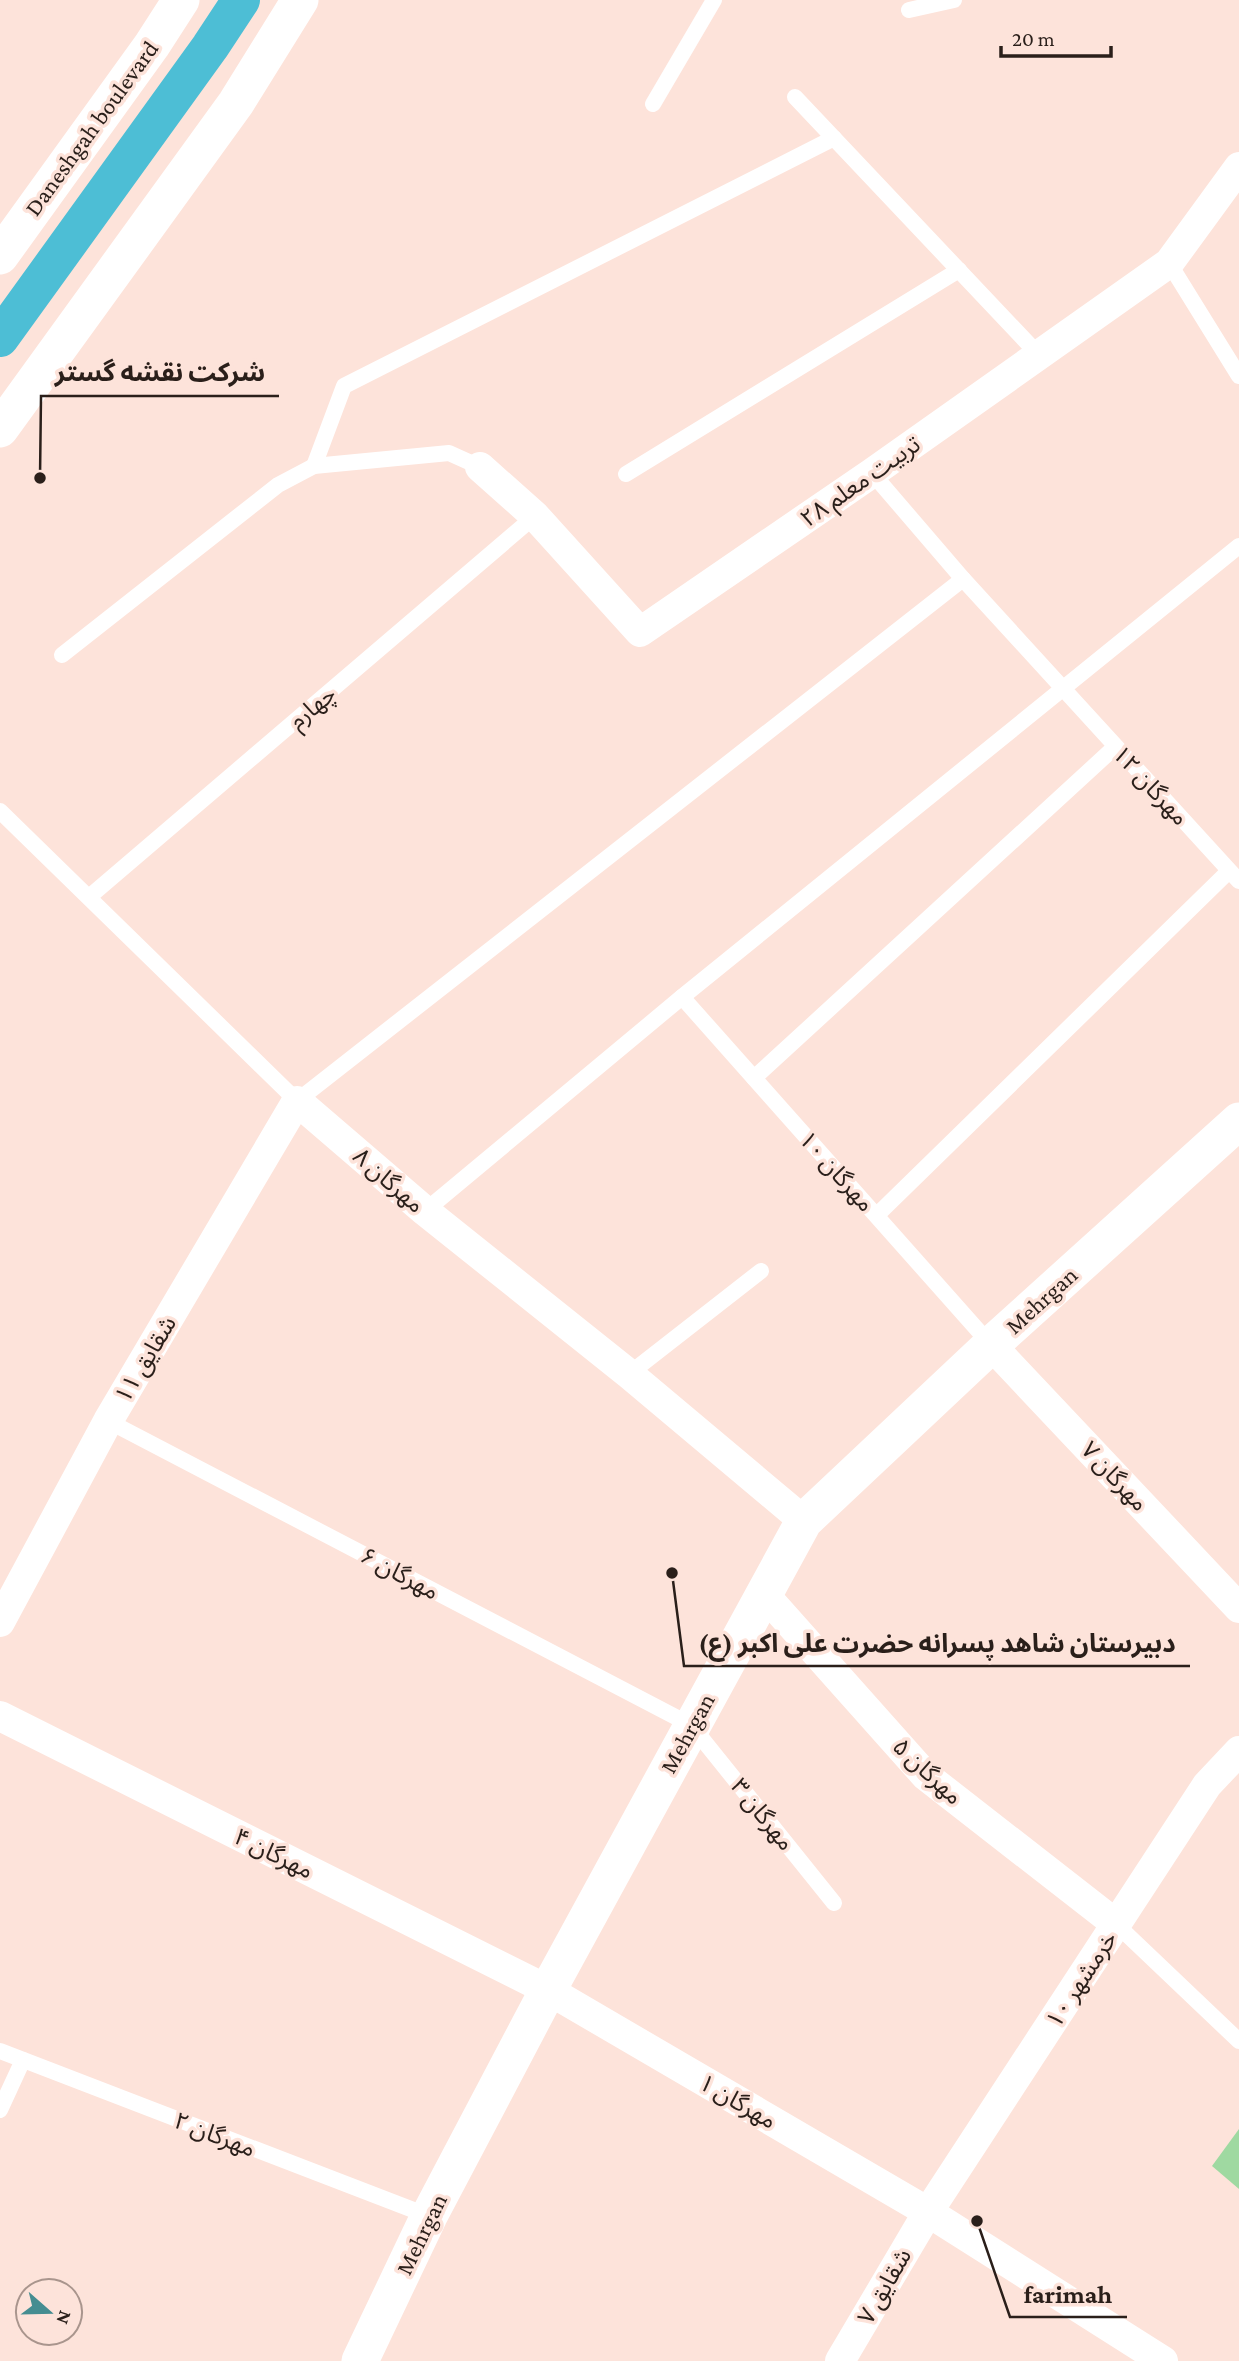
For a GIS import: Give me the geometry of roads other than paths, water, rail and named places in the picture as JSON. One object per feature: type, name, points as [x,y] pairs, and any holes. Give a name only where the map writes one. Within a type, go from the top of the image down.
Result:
[{"type":"street","name":"Daneshgah boulevard","points":[[0,256],[152,45],[181,0]]},
{"type":"street","points":[[0,429],[236,103],[300,0]]},
{"type":"street","name":"تربیت معلم ۲۸","points":[[480,467],[535,516],[640,632],[872,473],[1168,263],[1239,167]]},
{"type":"street","name":"مهرگان ۸","points":[[297,1101],[425,1211],[629,1374],[804,1521]]},
{"type":"street","name":"شقایق ۱۱","points":[[0,1622],[108,1421],[297,1101]]},
{"type":"street","name":"Mehrgan","points":[[360,2361],[429,2216],[548,1990],[804,1521],[991,1345],[1239,1121]]},
{"type":"street","name":"مهرگان ۷","points":[[991,1345],[1239,1608]]},
{"type":"street","name":"مهرگان ۵","points":[[763,1593],[926,1776],[1116,1924]]},
{"type":"street","name":"مهرگان ۴","points":[[0,1716],[548,1990]]},
{"type":"street","name":"خرمشهر ۱۰","points":[[928,2212],[1207,1786],[1239,1751]]},
{"type":"street","name":"مهرگان ۱","points":[[548,1990],[928,2212],[1163,2361]]},
{"type":"street","name":"شقایق ۷","points":[[840,2361],[928,2212]]},
{"type":"lane","points":[[653,104],[714,0]]},
{"type":"lane","points":[[909,10],[954,0]]},
{"type":"lane","points":[[795,97],[1038,354]]},
{"type":"lane","points":[[314,466],[344,386],[834,138]]},
{"type":"lane","points":[[1168,263],[1239,376]]},
{"type":"lane","points":[[626,474],[959,270]]},
{"type":"lane","points":[[62,655],[278,485],[314,466],[449,453],[480,467]]},
{"type":"lane","name":"مهرگان ۱۲","points":[[872,473],[963,579],[1234,876]]},
{"type":"lane","name":"چهارم","points":[[89,897],[535,516]]},
{"type":"lane","points":[[425,1211],[682,997],[1239,545]]},
{"type":"lane","points":[[297,1101],[963,579]]},
{"type":"lane","points":[[754,1078],[1115,747]]},
{"type":"lane","name":"مهرگان ۸","points":[[0,811],[297,1101]]},
{"type":"lane","points":[[877,1215],[1234,876]]},
{"type":"lane","name":"مهرگان ۱۰","points":[[682,997],[991,1345]]},
{"type":"lane","points":[[629,1374],[761,1271]]},
{"type":"lane","name":"مهرگان ۶","points":[[108,1421],[691,1724]]},
{"type":"lane","name":"مهرگان ۳","points":[[691,1724],[834,1903]]},
{"type":"lane","points":[[1116,1924],[1239,2041]]},
{"type":"lane","name":"مهرگان ۲","points":[[0,2051],[429,2216]]},
{"type":"lane","points":[[0,2110],[23,2060]]},
{"type":"waterway","points":[[0,338],[241,0]]},
{"type":"place","name":"شرکت نقشه گستر","points":[[40,478]]},
{"type":"place","name":"دبیرستان شاهد پسرانه حضرت علی اکبر (ع)","points":[[672,1573]]},
{"type":"place","name":"farimah","points":[[977,2221]]}]
